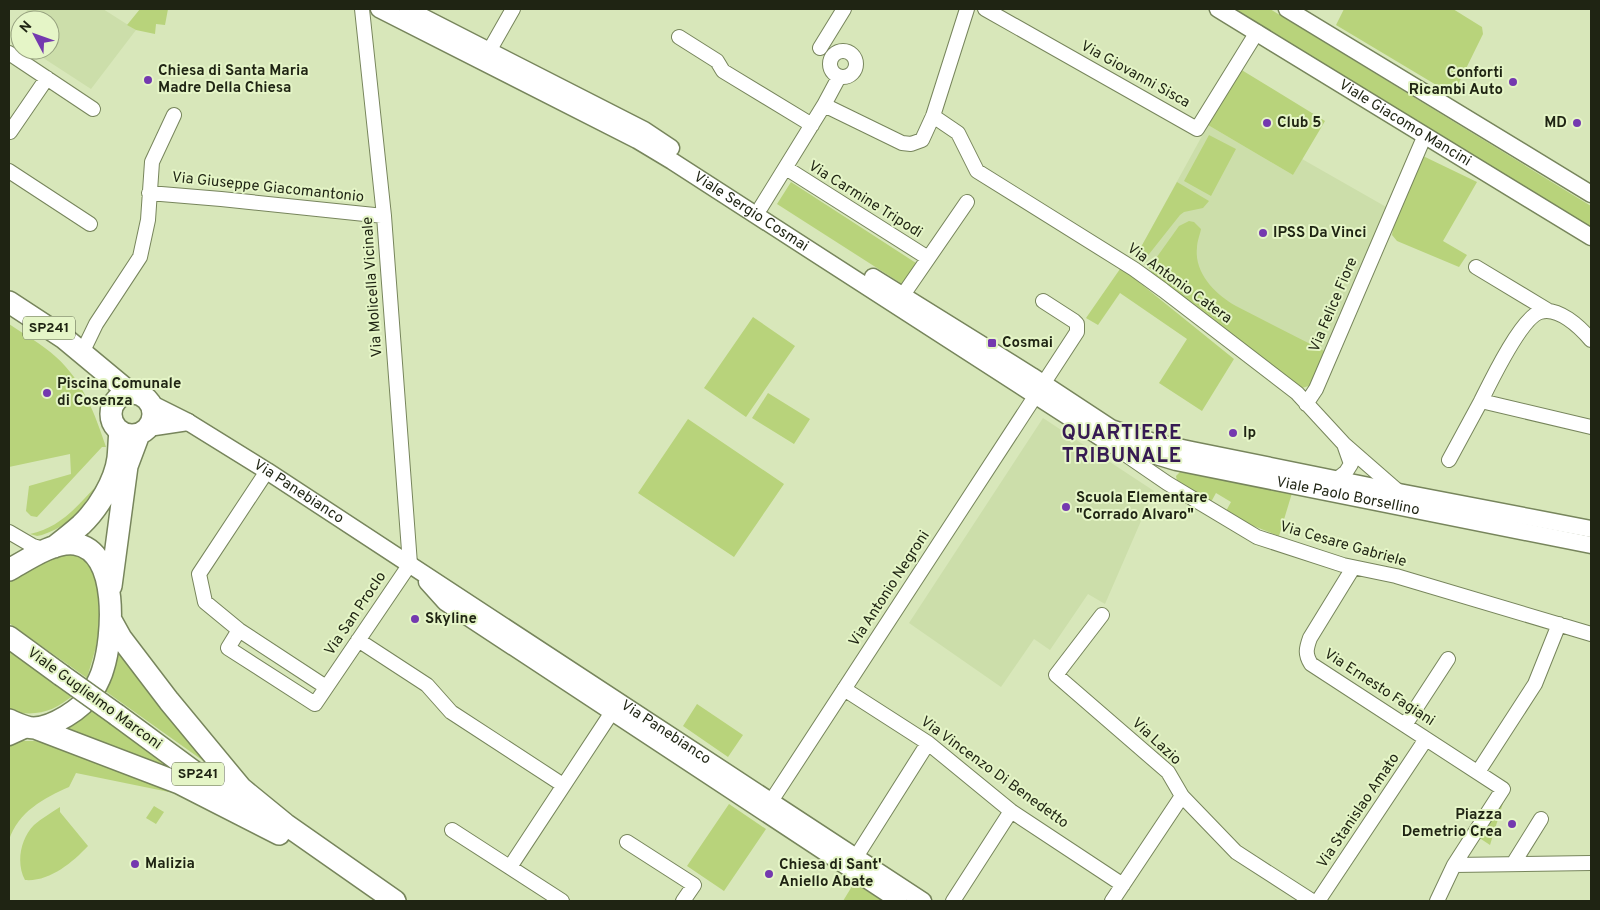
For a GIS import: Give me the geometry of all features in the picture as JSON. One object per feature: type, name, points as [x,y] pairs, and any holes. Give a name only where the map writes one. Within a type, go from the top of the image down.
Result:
[{"type":"main road","name":"SP241","points":[[9,302],[79,350]]},
{"type":"main road","points":[[50,549],[82,524],[94,509],[114,475],[118,459],[136,431],[154,417],[152,404],[142,394],[129,392],[79,350]]},
{"type":"main road","points":[[79,350],[112,408],[112,421],[136,431]]},
{"type":"main road","points":[[112,408],[118,398],[129,392]]},
{"type":"main road","points":[[33,728],[56,721],[72,713],[91,695],[103,669],[111,620],[110,594],[127,466],[136,431]]},
{"type":"main road","points":[[9,570],[50,549],[66,544],[76,544],[94,553],[105,573],[110,594]]},
{"type":"main road","points":[[111,620],[121,638],[169,701],[241,788],[285,824],[395,901]]},
{"type":"main road","name":"Viale Guglielmo Marconi","points":[[9,637],[374,901]]},
{"type":"main road","points":[[9,720],[179,783],[279,834]]},
{"type":"street","name":"Via Molicella Vicinale","points":[[362,9],[384,216],[410,564]]},
{"type":"street","name":"Viale Sergio Cosmai","points":[[379,9],[486,56],[644,130],[902,295],[1040,390]]},
{"type":"street","name":"Viale Sergio Cosmai","points":[[407,9],[486,56],[665,156],[1109,435]]},
{"type":"street","points":[[486,56],[513,9]]},
{"type":"street","points":[[820,48],[844,9]]},
{"type":"street","points":[[824,106],[902,143],[911,144],[922,140],[933,116],[967,9]]},
{"type":"street","name":"Via Giovanni Sisca","points":[[985,9],[1197,129],[1257,32]]},
{"type":"street","name":"Viale Giacomo Mancini","points":[[1218,9],[1591,237]]},
{"type":"street","points":[[1287,9],[1591,194]]},
{"type":"street","points":[[679,37],[717,61],[723,71],[812,125]]},
{"type":"street","points":[[9,53],[93,109]]},
{"type":"street","points":[[761,206],[824,106],[839,77]]},
{"type":"street","points":[[9,132],[47,78]]},
{"type":"street","points":[[79,350],[140,257],[148,220],[152,162],[174,115]]},
{"type":"street","name":"Via Antonio Catera","points":[[933,116],[958,133],[977,171],[1134,269],[1296,393],[1344,444],[1399,492]]},
{"type":"street","name":"Via Felice Fiore","points":[[1306,404],[1316,389],[1425,135]]},
{"type":"street","name":"Via Carmine Tripodi","points":[[786,168],[928,258]]},
{"type":"street","points":[[9,171],[90,224]]},
{"type":"street","name":"Via Giuseppe Giacomantonio","points":[[149,194],[221,199],[384,216]]},
{"type":"street","points":[[902,295],[967,202]]},
{"type":"street","points":[[1476,267],[1549,311],[1562,316],[1585,332],[1591,340]]},
{"type":"street","name":"Via Antonio Negroni","points":[[767,807],[1074,336],[1078,328],[1074,321],[1043,301]]},
{"type":"street","points":[[1449,460],[1507,351],[1533,316],[1549,311]]},
{"type":"street","points":[[79,350],[96,324]]},
{"type":"street","points":[[1481,401],[1591,427]]},
{"type":"street","name":"Via Panebianco","points":[[152,404],[188,422],[410,564],[767,807],[898,901]]},
{"type":"street","points":[[136,431],[188,422]]},
{"type":"street","name":"Viale Paolo Borsellino","points":[[1109,435],[1166,460],[1591,545]]},
{"type":"street","name":"Viale Paolo Borsellino","points":[[1109,435],[1154,442],[1336,480],[1591,529]]},
{"type":"street","name":"Via Cesare Gabriele","points":[[1109,435],[1167,483],[1257,537],[1353,568],[1396,576],[1591,634]]},
{"type":"street","points":[[1336,480],[1346,472],[1351,464],[1344,444]]},
{"type":"street","points":[[1166,460],[1163,476],[1167,483]]},
{"type":"street","points":[[267,471],[199,574],[205,602],[239,630],[328,685]]},
{"type":"street","points":[[9,532],[33,546],[50,549]]},
{"type":"street","name":"Via Panebianco","points":[[410,564],[445,602],[612,712],[767,807],[856,857],[923,901]]},
{"type":"street","name":"Via San Proclo","points":[[239,630],[228,648],[315,704],[410,564]]},
{"type":"street","name":"Via Ernesto Fagiani","points":[[1353,568],[1310,638],[1306,649],[1307,658],[1311,664],[1495,784],[1458,844],[1454,865]]},
{"type":"street","name":"Via Lazio","points":[[1102,615],[1056,674],[1168,772],[1182,796],[1236,852],[1312,901]]},
{"type":"street","points":[[1478,772],[1535,684],[1559,624]]},
{"type":"street","points":[[358,640],[427,685],[451,712],[563,785]]},
{"type":"street","points":[[1405,725],[1448,659]]},
{"type":"street","name":"Via Vincenzo Di Benedetto","points":[[844,689],[928,743],[1012,811],[1123,885]]},
{"type":"street","points":[[510,867],[612,712]]},
{"type":"street","points":[[9,737],[33,728]]},
{"type":"street","name":"Via Stanislao Amato","points":[[1312,901],[1426,738]]},
{"type":"street","points":[[856,857],[928,743]]},
{"type":"street","points":[[1112,901],[1182,796]]},
{"type":"street","points":[[953,901],[1012,811]]},
{"type":"street","points":[[1513,864],[1542,819]]},
{"type":"street","points":[[452,830],[562,901]]},
{"type":"street","points":[[627,842],[694,885],[684,901]]},
{"type":"street","points":[[1437,901],[1454,865],[1591,863]]},
{"type":"shaded area","points":[[103,9],[136,30],[91,89],[46,60],[60,60],[60,10],[27,10]]},
{"type":"shaded area","name":"IPSS Da Vinci","points":[[1208,125],[1293,175],[1302,159],[1388,208],[1312,385],[1152,275],[1151,270],[1135,258]]},
{"type":"shaded area","points":[[1043,418],[1154,491],[1105,604],[1088,594],[1050,650],[1034,639],[1001,687],[909,623]]},
{"type":"green space","points":[[140,9],[168,9],[165,25],[156,24],[155,34],[136,30],[127,25]]},
{"type":"green space","points":[[1227,9],[1270,9],[1591,206],[1591,232]]},
{"type":"green space","points":[[1344,9],[1453,9],[1482,27],[1483,34],[1453,95],[1336,25]]},
{"type":"green space","name":"Club 5","points":[[1240,69],[1325,121],[1293,175],[1208,125]]},
{"type":"green space","points":[[1209,135],[1236,149],[1211,196],[1184,181]]},
{"type":"green space","points":[[1423,156],[1477,182],[1443,241],[1467,255],[1459,267],[1397,241],[1392,235],[1394,223]]},
{"type":"green space","points":[[791,182],[916,263],[902,284],[777,204]]},
{"type":"green space","points":[[1177,182],[1209,201],[1203,208],[1184,212],[1180,215],[1142,263],[1135,258]]},
{"type":"green space","points":[[1189,221],[1194,222],[1201,229],[1197,243],[1199,266],[1208,282],[1221,296],[1236,306],[1326,352],[1312,385],[1302,388],[1152,275],[1149,268],[1179,226]]},
{"type":"green space","points":[[1120,269],[1234,359],[1202,411],[1159,383],[1187,339],[1120,293],[1098,325],[1086,318]]},
{"type":"green space","points":[[753,317],[795,346],[746,417],[704,388]]},
{"type":"green space","name":"Piscina Comunale di Cosenza","points":[[9,324],[51,352],[74,377],[87,399],[106,447],[102,447],[37,517],[31,516],[26,511],[29,486],[71,474],[70,454],[9,467]]},
{"type":"green space","points":[[768,393],[810,419],[794,444],[752,418]]},
{"type":"green space","points":[[688,419],[784,484],[734,557],[638,493]]},
{"type":"green space","points":[[1180,472],[1292,493],[1279,536],[1246,523],[1226,511],[1231,502],[1216,493],[1211,502],[1177,481],[1176,476]]},
{"type":"green space","points":[[96,486],[68,522],[42,535],[30,534],[59,522]]},
{"type":"green space","points":[[76,550],[95,569],[101,614],[96,647],[87,678],[9,623],[9,578],[33,564]]},
{"type":"green space","points":[[112,643],[219,772],[101,688]]},
{"type":"green space","points":[[9,646],[75,694],[44,712],[19,713],[9,711]]},
{"type":"green space","points":[[90,704],[207,786],[51,729]]},
{"type":"green space","points":[[697,704],[743,735],[728,757],[683,726]]},
{"type":"green space","points":[[22,741],[35,741],[57,746],[163,784],[169,792],[76,773],[69,787],[41,801],[25,814],[13,830],[9,840],[9,745]]},
{"type":"green space","points":[[1500,801],[1503,803],[1490,845],[1478,837]]},
{"type":"green space","points":[[729,804],[766,829],[724,891],[687,866]]},
{"type":"green space","points":[[154,806],[164,812],[156,824],[146,818]]},
{"type":"green space","points":[[60,807],[60,812],[88,846],[75,859],[51,875],[34,880],[25,880],[22,874],[20,859],[25,837],[34,825]]},
{"type":"green space","points":[[854,883],[883,901],[843,901]]},
{"type":"place","name":"Chiesa di Santa Maria Madre Della Chiesa","points":[[148,80]]},
{"type":"place","name":"Conforti Ricambi Auto","points":[[1513,82]]},
{"type":"place","name":"Club 5","points":[[1267,123]]},
{"type":"place","name":"MD","points":[[1577,123]]},
{"type":"place","name":"IPSS Da Vinci","points":[[1263,233]]},
{"type":"place","name":"Cosmai","points":[[992,343]]},
{"type":"place","name":"Piscina Comunale di Cosenza","points":[[47,393]]},
{"type":"place","name":"Ip","points":[[1233,433]]},
{"type":"place","name":"Scuola Elementare \"Corrado Alvaro\"","points":[[1066,507]]},
{"type":"place","name":"Skyline","points":[[415,619]]},
{"type":"place","name":"Piazza Demetrio Crea","points":[[1512,824]]},
{"type":"place","name":"Malizia","points":[[135,864]]},
{"type":"place","name":"Chiesa di Sant' Aniello Abate","points":[[769,874]]},
{"type":"district","name":"QUARTIERE TRIBUNALE","points":[[1122,446]]}]
